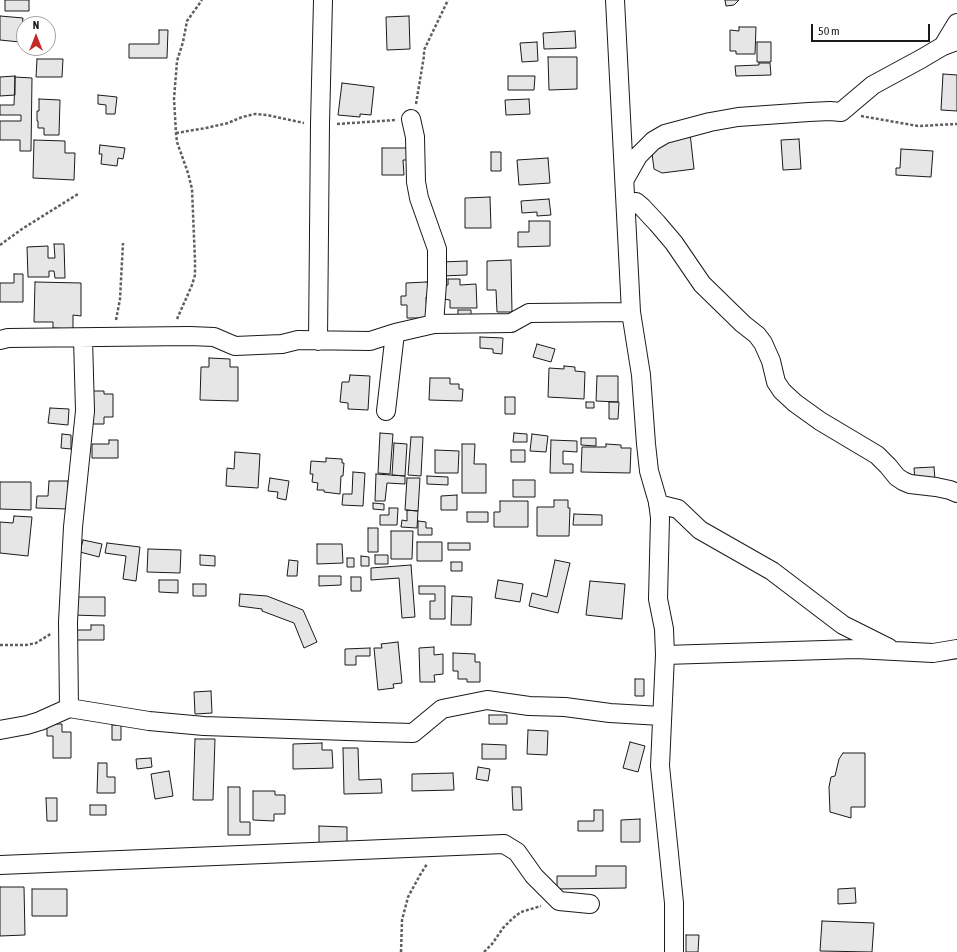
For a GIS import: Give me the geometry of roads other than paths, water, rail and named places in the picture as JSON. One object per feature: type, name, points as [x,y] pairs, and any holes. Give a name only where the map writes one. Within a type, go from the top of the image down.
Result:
[{"type":"street","points":[[318,341],[323,0]]},
{"type":"street","points":[[615,0],[631,312],[641,375],[649,471],[658,504],[660,518],[658,599],[664,629],[665,655],[661,716],[660,766],[674,903],[674,952]]},
{"type":"street","points":[[625,179],[638,156],[653,141],[665,134],[704,123],[738,117],[809,112],[841,112],[873,85],[950,43],[957,23]]},
{"type":"street","points":[[411,119],[414,136],[416,182],[419,198],[437,250],[437,283],[434,324]]},
{"type":"street","points":[[636,202],[666,233],[702,284],[743,324],[757,335],[763,343],[771,361],[776,382],[782,391],[795,403],[820,421],[877,455],[897,477],[903,481],[910,484],[943,488],[957,493]]},
{"type":"street","points":[[0,340],[8,338],[190,336],[214,337],[235,346],[282,344],[298,340],[370,341],[395,333],[434,324],[512,323],[529,313],[631,312]]},
{"type":"street","points":[[386,411],[395,333]]},
{"type":"street","points":[[69,708],[68,622],[73,527],[85,411],[83,338]]},
{"type":"street","points":[[658,504],[678,509],[700,530],[772,571],[843,625],[895,651]]},
{"type":"street","points":[[665,655],[856,650],[934,653],[954,646]]},
{"type":"street","points":[[0,730],[40,722],[69,708],[149,722],[204,726],[414,733],[442,709],[487,700],[529,706],[565,707],[610,713],[661,716]]},
{"type":"street","points":[[0,865],[439,848],[504,844],[517,852],[534,876],[559,901],[590,904]]}]
